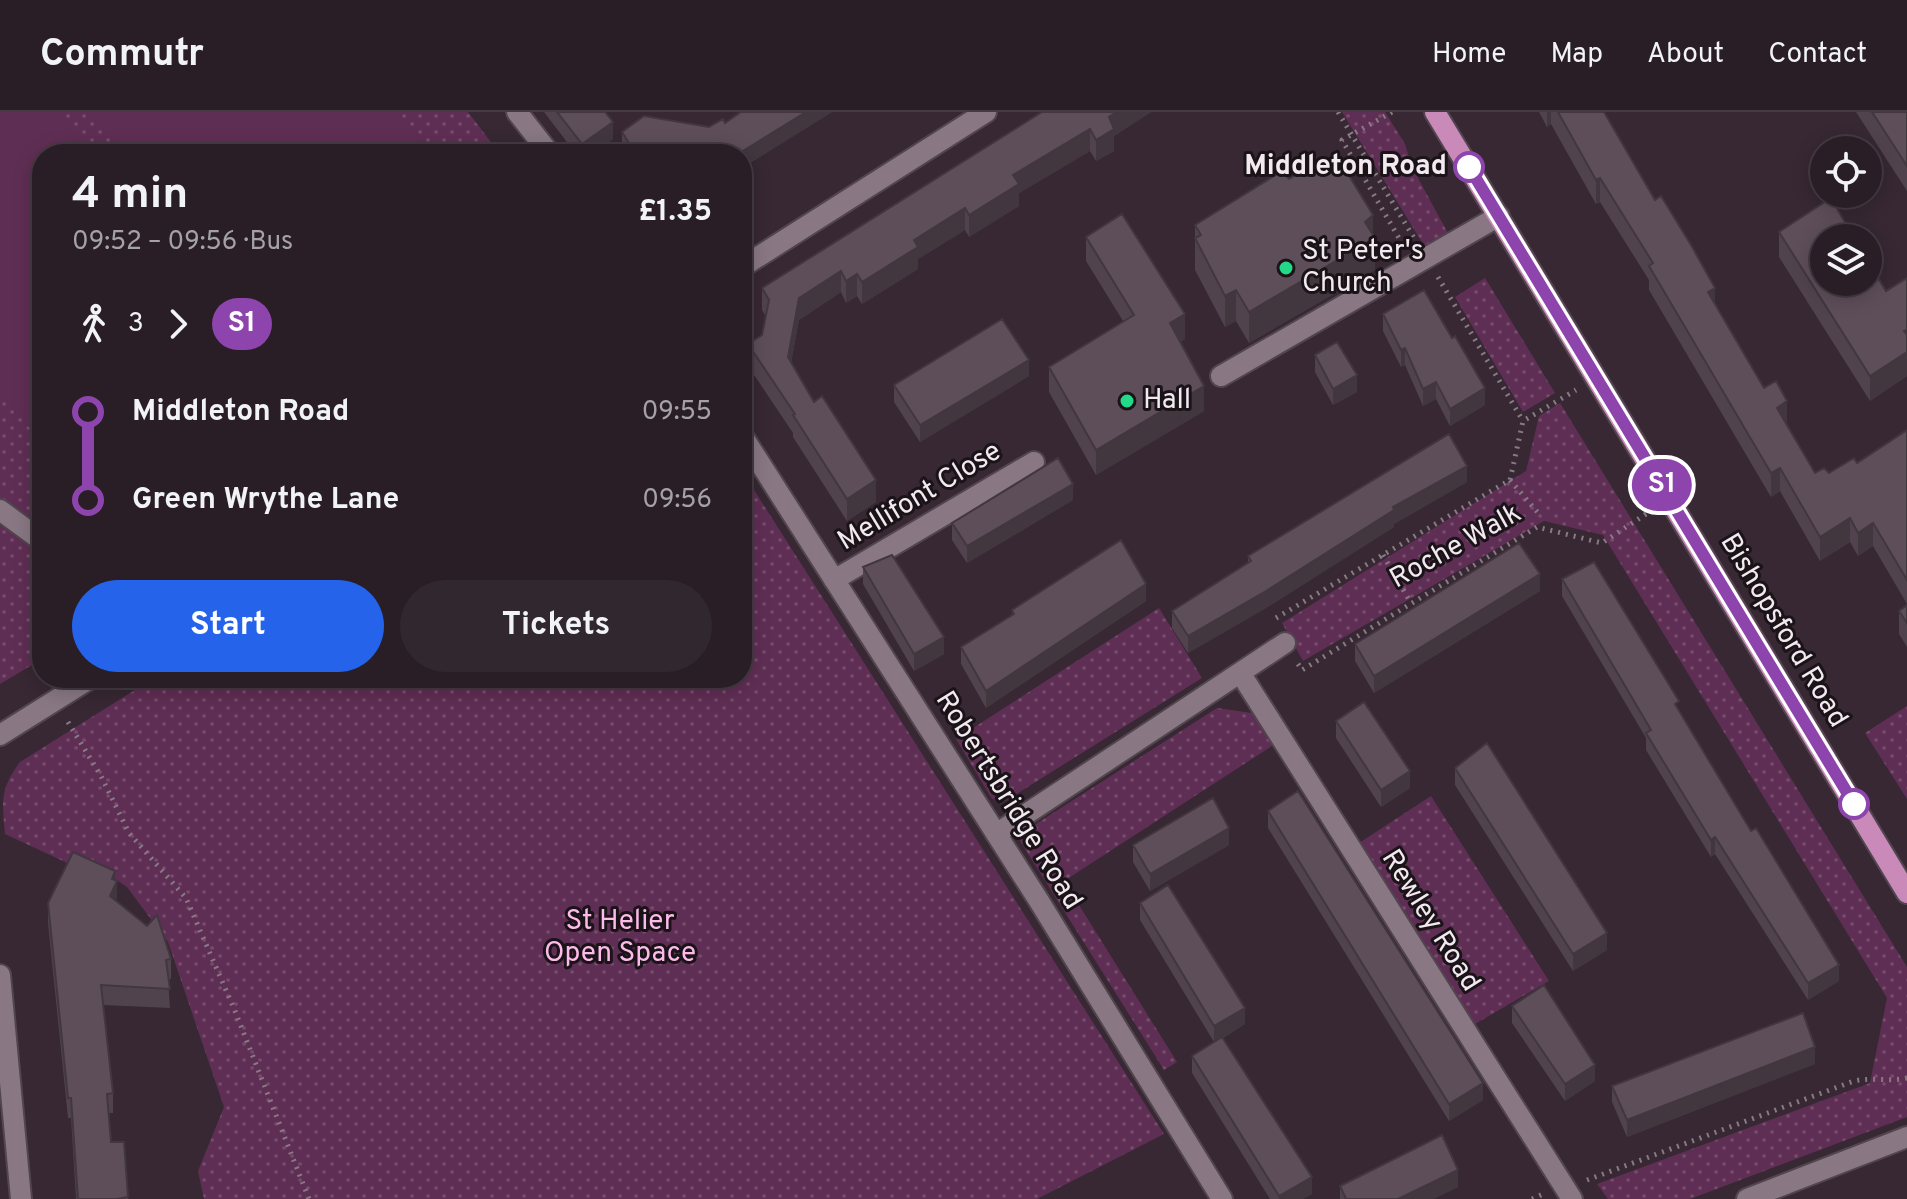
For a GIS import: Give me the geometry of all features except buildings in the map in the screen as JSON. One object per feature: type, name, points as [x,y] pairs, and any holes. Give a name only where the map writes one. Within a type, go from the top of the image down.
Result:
[{"type":"main road","name":"Bishopsford Road","points":[[1435,112],[1907,893]]},
{"type":"street","points":[[517,112],[542,144]]},
{"type":"street","points":[[752,261],[986,112]]},
{"type":"street","points":[[1221,376],[1499,216]]},
{"type":"street","name":"Robertsbridge Road","points":[[752,451],[996,834],[1222,1199]]},
{"type":"street","name":"Mellifont Close","points":[[834,580],[1034,462]]},
{"type":"street","points":[[0,510],[32,534]]},
{"type":"street","points":[[996,834],[1285,643]]},
{"type":"street","name":"Rewley Road","points":[[1241,674],[1568,1192]]},
{"type":"street","points":[[0,735],[76,688]]},
{"type":"street","points":[[0,975],[21,1199]]},
{"type":"street","points":[[1747,1199],[1907,1137]]},
{"type":"path","points":[[1392,112],[1342,140],[1415,265]]},
{"type":"path","name":"Roche Walk","points":[[1596,378],[1523,421],[1510,480],[1270,622],[1302,670],[1537,527],[1602,543],[1670,498]]},
{"type":"path","points":[[1510,480],[1539,514]]},
{"type":"path","points":[[1383,555],[1411,603]]},
{"type":"path","points":[[56,701],[101,776],[129,833],[186,898],[235,1011],[309,1199]]},
{"type":"path","points":[[1532,1199],[1568,1192],[1587,1180],[1854,1081],[1891,1082],[1907,1078]]},
{"type":"green space","points":[[0,112],[468,112],[492,144],[32,144],[32,665],[0,684]]},
{"type":"green space","points":[[0,112],[55,112],[84,144],[32,144],[32,431],[0,394]]},
{"type":"green space","points":[[88,112],[397,112],[427,144],[117,144]]},
{"type":"green space","points":[[1342,112],[1385,112],[1405,144],[1412,167],[1450,237],[1428,252]]},
{"type":"green space","points":[[1485,278],[1555,393],[1523,412],[1455,297]]},
{"type":"green space","points":[[1560,403],[1907,967],[1907,1117],[1690,1199],[1608,1199],[1597,1184],[1870,1083],[1887,998],[1603,535],[1544,521],[1303,661],[1282,623],[1526,471],[1539,416]]},
{"type":"green space","name":"St Helier Open Space","points":[[752,487],[1164,1134],[1037,1199],[204,1199],[198,1171],[224,1107],[168,942],[127,887],[84,858],[78,868],[5,834],[4,796],[20,762],[138,688],[752,688]]},
{"type":"green space","points":[[1159,608],[1202,678],[1005,801],[992,799],[956,739]]},
{"type":"green space","points":[[1907,706],[1907,799],[1865,733]]},
{"type":"green space","points":[[1217,708],[1259,714],[1275,744],[1064,881],[1177,1062],[1164,1070],[1017,836]]},
{"type":"green space","points":[[1431,796],[1549,981],[1475,1024],[1359,843]]},
{"type":"bus line","name":"S1","points":[[1469,167],[1854,804]]},
{"type":"place","name":"Middleton Road","points":[[1469,167]]},
{"type":"place","name":"St Peter's Church","points":[[1286,268]]},
{"type":"place","name":"Hall","points":[[1127,401]]}]
